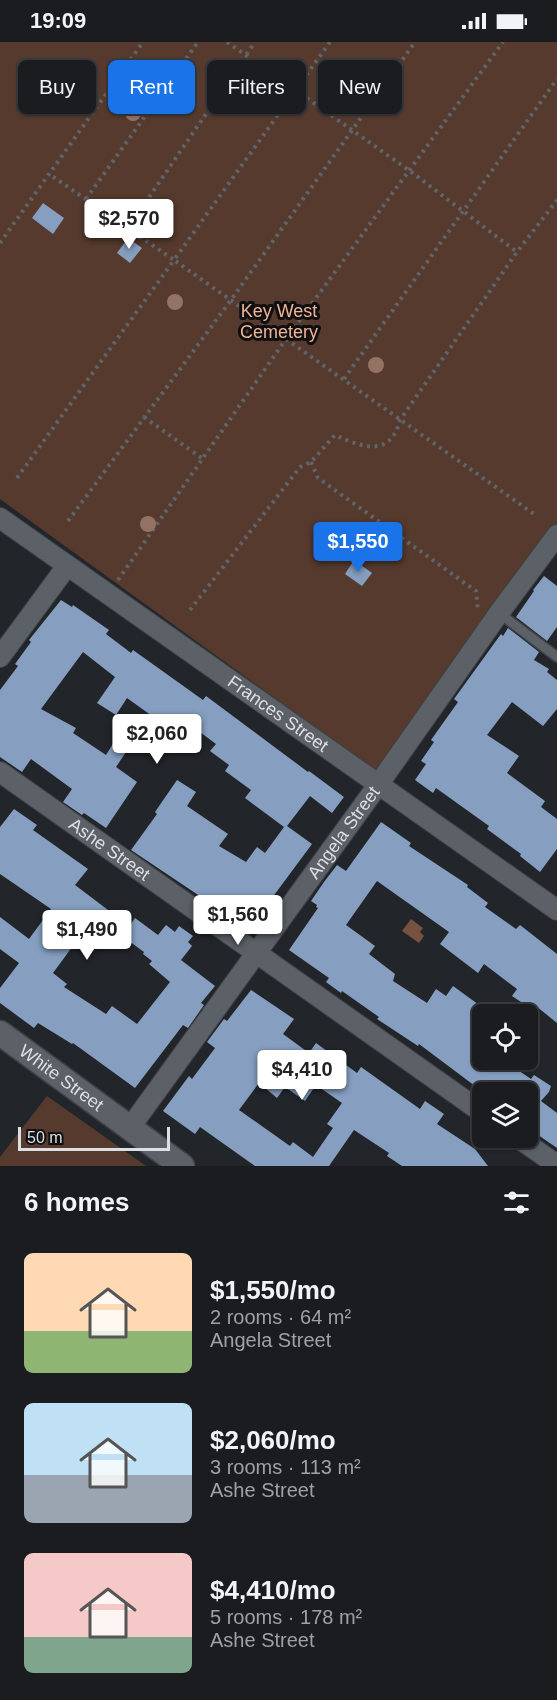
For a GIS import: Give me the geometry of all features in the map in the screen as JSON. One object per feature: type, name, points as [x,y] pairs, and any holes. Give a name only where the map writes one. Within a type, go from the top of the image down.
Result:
[{"type":"street","name":"Frances Street","points":[[0,518],[557,910]]},
{"type":"street","name":"Angela Street","points":[[129,1129],[557,534]]},
{"type":"street","points":[[0,657],[67,566]]},
{"type":"street","name":"Ashe Street","points":[[0,772],[472,1105]]},
{"type":"street","name":"White Street","points":[[0,1033],[182,1166]]},
{"type":"street","points":[[533,1148],[557,1165]]},
{"type":"lane","points":[[498,613],[557,657]]},
{"type":"path","points":[[0,243],[143,42]]},
{"type":"path","points":[[86,199],[198,42]]},
{"type":"path","points":[[227,42],[253,60]]},
{"type":"path","points":[[128,228],[255,42]]},
{"type":"path","points":[[306,76],[330,42]]},
{"type":"path","points":[[68,521],[231,300],[415,42]]},
{"type":"path","points":[[108,595],[286,339],[503,42]]},
{"type":"path","points":[[344,380],[557,78]]},
{"type":"path","points":[[306,97],[410,171],[517,252]]},
{"type":"path","points":[[17,478],[279,114]]},
{"type":"path","points":[[49,174],[534,514]]},
{"type":"path","points":[[190,610],[300,467],[311,462],[335,435],[354,444],[372,446],[390,442],[397,432],[400,420],[517,252],[557,200]]},
{"type":"path","points":[[144,417],[203,459]]},
{"type":"path","points":[[311,462],[318,478],[476,591],[478,612]]},
{"type":"green space","name":"Key West Cemetery","points":[[0,42],[557,42],[557,523],[377,772],[0,499]]},
{"type":"green space","points":[[47,1096],[146,1166],[0,1166],[0,1157]]},
{"type":"shaded area","points":[[411,919],[423,928],[420,932],[424,936],[419,943],[402,931]]},
{"type":"building","points":[[43,203],[64,218],[53,234],[32,218]]},
{"type":"building","points":[[128,238],[142,248],[130,263],[117,253]]},
{"type":"building","points":[[354,560],[372,573],[362,586],[345,574]]},
{"type":"building","points":[[544,576],[557,586],[557,627],[547,641],[516,617]]},
{"type":"building","points":[[61,600],[72,607],[73,605],[109,630],[106,634],[131,653],[133,650],[203,700],[206,696],[344,797],[332,813],[310,796],[287,826],[312,844],[249,929],[131,850],[157,814],[155,812],[177,780],[196,792],[187,806],[228,834],[219,846],[246,862],[257,847],[265,853],[284,827],[245,798],[251,790],[225,771],[229,765],[210,751],[216,744],[181,718],[173,728],[127,698],[116,715],[97,703],[115,677],[83,652],[41,709],[76,728],[73,733],[106,755],[117,737],[130,746],[116,767],[137,782],[106,828],[63,802],[72,789],[31,759],[22,772],[0,757],[0,690],[18,666],[15,664],[31,642],[29,640]]},
{"type":"building","points":[[508,628],[539,652],[534,660],[549,669],[547,672],[557,680],[557,709],[543,726],[512,702],[487,735],[519,756],[507,773],[545,801],[541,807],[557,819],[557,849],[540,872],[520,856],[521,854],[487,829],[489,826],[436,788],[433,793],[415,780],[426,764],[421,761],[434,742],[431,740],[458,702],[454,699],[501,634],[503,636]]},
{"type":"building","points":[[14,809],[37,825],[33,830],[88,869],[75,885],[116,916],[96,943],[89,937],[84,943],[78,939],[53,973],[67,984],[64,987],[106,1014],[112,1006],[137,1024],[170,982],[149,964],[152,961],[143,954],[144,952],[122,936],[135,918],[158,935],[166,925],[175,932],[179,926],[193,936],[188,942],[192,946],[181,960],[215,986],[201,1003],[204,1005],[188,1028],[183,1025],[135,1088],[73,1043],[38,1023],[34,1028],[0,1003],[0,988],[19,963],[0,949],[0,917],[29,939],[51,909],[0,874],[0,827]]},
{"type":"building","points":[[381,822],[411,843],[409,846],[468,885],[467,887],[488,903],[485,907],[516,929],[520,925],[557,954],[557,1023],[538,1008],[538,1004],[524,1004],[512,996],[517,989],[484,964],[478,973],[440,944],[449,932],[377,881],[346,925],[375,946],[369,954],[395,974],[393,981],[427,1003],[436,989],[446,996],[453,986],[478,1004],[472,1004],[472,1070],[518,1070],[531,1079],[534,1075],[551,1086],[541,1101],[557,1113],[557,1148],[538,1135],[538,1082],[472,1084],[419,1044],[418,1046],[377,1019],[379,1017],[342,991],[341,993],[326,982],[329,978],[289,950],[318,908],[311,901],[324,882],[337,865],[346,871]]},
{"type":"building","points":[[251,990],[294,1019],[283,1034],[309,1053],[316,1043],[357,1073],[361,1067],[420,1109],[425,1101],[444,1114],[437,1124],[475,1149],[488,1166],[402,1166],[387,1156],[389,1153],[354,1130],[329,1166],[255,1166],[200,1127],[195,1134],[163,1111],[189,1076],[192,1079],[215,1048],[207,1042],[224,1019],[227,1021]],"holes":[[[259,1083],[277,1098],[285,1087],[305,1101],[316,1085],[342,1103],[327,1124],[333,1128],[313,1157],[293,1142],[290,1146],[239,1110]]]}]
